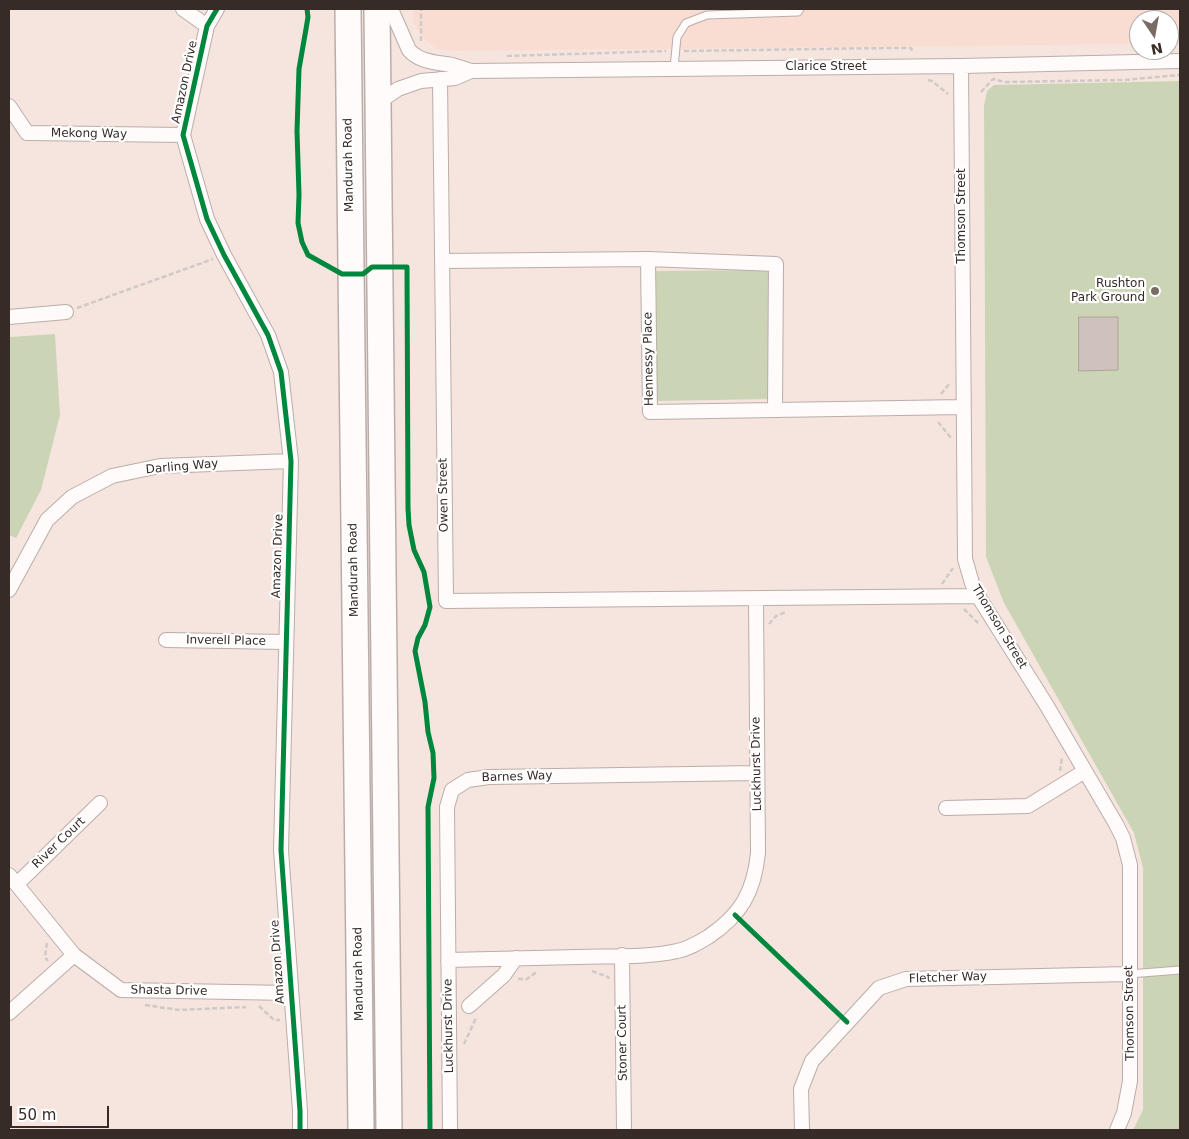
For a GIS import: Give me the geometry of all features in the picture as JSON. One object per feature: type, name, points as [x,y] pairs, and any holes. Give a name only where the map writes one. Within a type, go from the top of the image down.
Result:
[{"type":"highway","name":"Mandurah Road","points":[[348,9],[361,1130]]},
{"type":"highway","points":[[377,9],[389,1130]]},
{"type":"street","points":[[183,9],[207,26]]},
{"type":"street","name":"Amazon Drive","points":[[217,9],[207,26],[183,135],[207,219],[224,255],[268,335],[281,372],[291,461],[280,850],[300,1130]]},
{"type":"street","name":"Clarice Street","points":[[391,9],[409,50],[414,55],[421,60],[453,65],[471,71],[961,66],[1180,61]]},
{"type":"street","name":"Thomson Street","points":[[961,66],[965,559],[978,596],[1047,706],[1120,831],[1130,865],[1130,1081],[1124,1113],[1117,1130]]},
{"type":"street","name":"Clarice Street","points":[[379,102],[398,89],[421,81],[455,78],[471,71]]},
{"type":"street","name":"Owen Street","points":[[440,79],[446,602],[756,599]]},
{"type":"street","name":"Mekong Way","points":[[9,106],[26,133],[183,135]]},
{"type":"street","points":[[442,260],[648,259],[776,264],[775,410]]},
{"type":"street","name":"Hennessy Place","points":[[648,259],[650,412],[963,407]]},
{"type":"street","points":[[9,317],[66,312]]},
{"type":"street","name":"Darling Way","points":[[9,590],[47,520],[72,498],[112,476],[160,466],[291,461]]},
{"type":"street","points":[[756,599],[978,596]]},
{"type":"street","name":"Luckhurst Drive","points":[[450,1130],[448,960],[622,956],[678,951],[694,945],[723,927],[735,915],[750,892],[756,874],[758,852],[756,599]]},
{"type":"street","name":"Inverell Place","points":[[166,640],[285,642]]},
{"type":"street","points":[[946,808],[1028,806],[1085,770]]},
{"type":"street","name":"Barnes Way","points":[[448,960],[447,807],[452,790],[468,780],[489,777],[756,773]]},
{"type":"street","name":"River Court","points":[[13,879],[100,803]]},
{"type":"street","name":"Shasta Drive","points":[[13,879],[74,956],[121,990],[290,993]]},
{"type":"street","points":[[9,1013],[74,956]]},
{"type":"street","name":"Stoner Court","points":[[622,956],[624,1130]]},
{"type":"street","name":"Luckhurst Drive","points":[[474,1010],[516,958]]},
{"type":"street","name":"Fletcher Way","points":[[802,1130],[801,1089],[812,1061],[879,988],[906,979],[1129,974]]},
{"type":"lane","points":[[674,68],[677,37],[686,23],[707,15],[798,12],[800,9]]},
{"type":"lane","points":[[1129,974],[1180,970]]},
{"type":"path","points":[[420,44],[421,9]]},
{"type":"path","points":[[980,92],[993,79],[1005,82],[1124,80],[1180,75]]},
{"type":"path","points":[[66,312],[224,255]]},
{"type":"path","points":[[768,625],[776,616],[789,611]]},
{"type":"path","points":[[516,979],[527,978],[541,969]]},
{"type":"path","points":[[590,970],[608,977],[612,987],[622,988]]},
{"type":"path","points":[[449,1064],[458,1064],[474,1010]]},
{"type":"shaded area","points":[[413,9],[1180,9],[1180,44],[1179,10],[1129,10],[1129,44],[456,51],[437,49],[426,41],[413,23]]},
{"type":"green space","points":[[1180,81],[1180,1130],[1133,1130],[1143,1110],[1143,868],[1134,833],[1004,603],[986,557],[984,106],[987,91],[994,85]]},
{"type":"green space","points":[[769,270],[771,399],[657,401],[656,271]]},
{"type":"green space","points":[[55,334],[60,415],[41,490],[16,538],[9,535],[9,337]]},
{"type":"building","points":[[1079,317],[1118,317],[1118,370],[1079,371]]},
{"type":"cycle path","points":[[217,9],[207,26],[183,135],[207,219],[224,255],[268,335],[281,372],[291,461],[281,850],[300,1130]]},
{"type":"cycle path","points":[[307,9],[308,17],[299,69],[297,131],[298,223],[302,242],[308,255],[342,274],[363,274],[372,267],[407,267],[409,525],[414,550],[424,572],[430,607],[415,651],[433,753],[434,778],[428,807],[430,1130]]},
{"type":"cycle path","points":[[735,915],[847,1022]]},
{"type":"place","name":"Rushton Park Ground","points":[[1155,291]]}]
